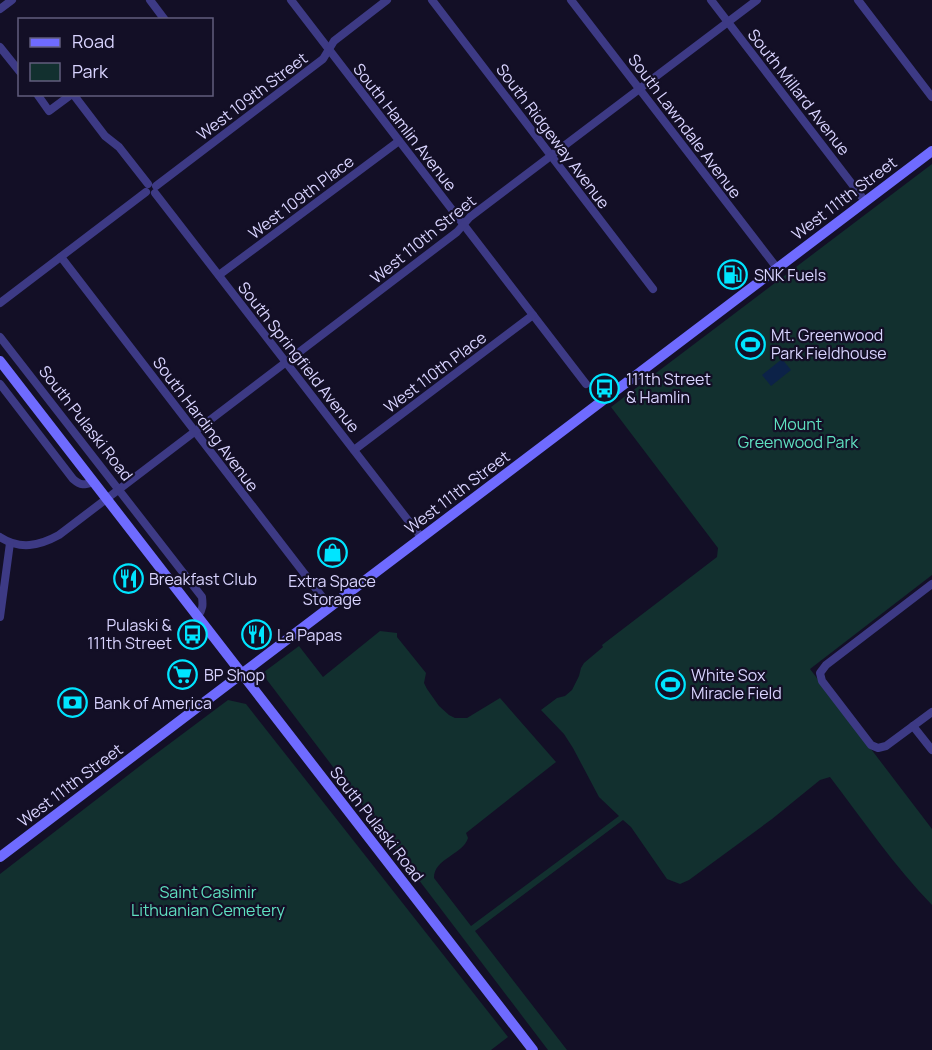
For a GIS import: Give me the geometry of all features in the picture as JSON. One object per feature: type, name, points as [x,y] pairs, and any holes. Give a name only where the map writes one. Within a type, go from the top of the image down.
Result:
[{"type":"main road","name":"West 111th Street","points":[[0,857],[932,151]]},
{"type":"main road","name":"South Pulaski Road","points":[[0,361],[533,1050]]},
{"type":"street","points":[[0,9],[12,0]]},
{"type":"street","points":[[150,0],[164,18]]},
{"type":"street","name":"South Hamlin Avenue","points":[[291,0],[586,384]]},
{"type":"street","name":"West 109th Street","points":[[0,303],[322,58],[334,41],[387,0]]},
{"type":"street","name":"South Ridgeway Avenue","points":[[432,0],[653,289]]},
{"type":"street","name":"South Lawndale Avenue","points":[[571,0],[777,268]]},
{"type":"street","name":"South Millard Avenue","points":[[711,0],[865,201]]},
{"type":"street","name":"West 110th Street","points":[[10,543],[25,546],[44,543],[59,535],[457,232],[470,217],[757,0]]},
{"type":"street","points":[[858,0],[932,97]]},
{"type":"street","points":[[0,47],[18,70]]},
{"type":"street","points":[[39,96],[50,111],[70,96]]},
{"type":"street","name":"South Springfield Avenue","points":[[75,96],[105,136],[119,147],[421,537]]},
{"type":"street","name":"West 109th Place","points":[[219,275],[399,141]]},
{"type":"street","name":"South Harding Avenue","points":[[61,257],[330,607]]},
{"type":"street","name":"West 110th Place","points":[[354,450],[533,315]]},
{"type":"street","name":"South Pulaski Road","points":[[0,337],[202,597],[202,610],[198,616]]},
{"type":"street","name":"South Pulaski Road","points":[[0,384],[73,479],[84,486],[94,482]]},
{"type":"street","points":[[0,537],[10,543],[0,617]]},
{"type":"street","points":[[932,584],[826,665],[820,673],[822,681],[871,745],[878,748],[886,746],[932,712]]},
{"type":"street","points":[[913,726],[932,750]]},
{"type":"green space","name":"Mount Greenwood Park","points":[[932,164],[932,575],[810,669],[932,829],[932,905],[892,859],[830,777],[820,780],[772,819],[689,880],[680,884],[667,879],[631,827],[623,820],[475,931],[567,1050],[548,1050],[264,676],[264,672],[299,646],[323,677],[380,631],[397,633],[397,637],[426,673],[424,683],[427,689],[439,706],[449,715],[455,718],[467,718],[500,698],[556,762],[466,833],[468,838],[461,849],[443,861],[435,871],[434,878],[471,926],[619,816],[599,797],[564,734],[541,710],[572,690],[584,663],[603,647],[602,645],[717,557],[718,548],[611,407]]},
{"type":"green space","name":"Saint Casimir Lithuanian Cemetery","points":[[228,700],[246,704],[508,1037],[491,1050],[0,1050],[0,874]]},
{"type":"water","points":[[782,359],[791,370],[771,386],[762,375]]},
{"type":"place","name":"SNK Fuels","points":[[733,275]]},
{"type":"place","name":"Mt. Greenwood Park Fieldhouse","points":[[750,344]]},
{"type":"place","name":"111th Street & Hamlin","points":[[605,388]]},
{"type":"place","name":"Extra Space Storage","points":[[332,553]]},
{"type":"place","name":"Breakfast Club","points":[[128,579]]},
{"type":"place","name":"Pulaski & 111th Street","points":[[193,634]]},
{"type":"place","name":"La Papas","points":[[256,635]]},
{"type":"place","name":"BP Shop","points":[[183,675]]},
{"type":"place","name":"White Sox Miracle Field","points":[[670,684]]},
{"type":"place","name":"Bank of America","points":[[73,703]]}]
